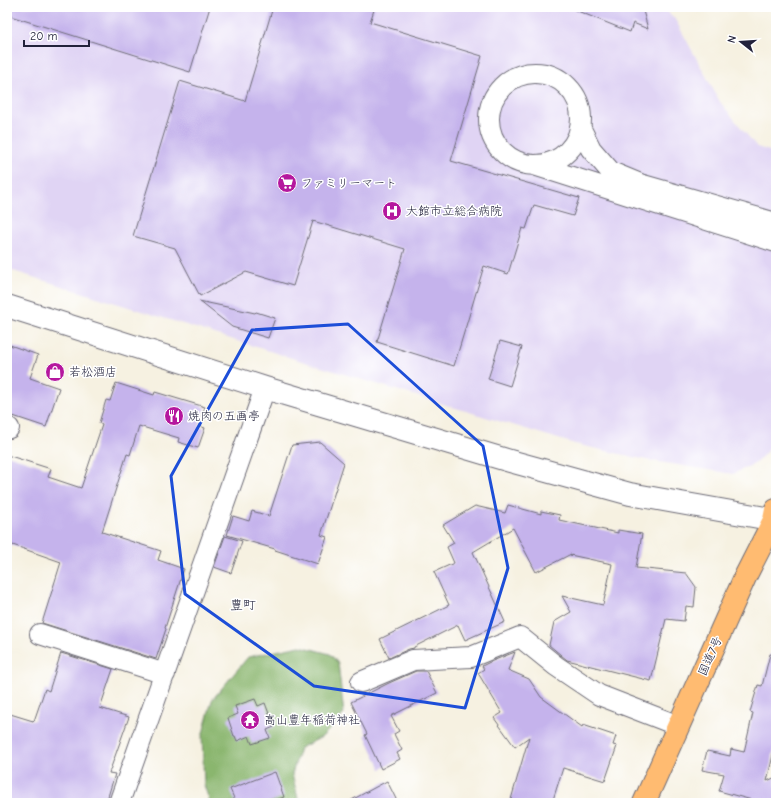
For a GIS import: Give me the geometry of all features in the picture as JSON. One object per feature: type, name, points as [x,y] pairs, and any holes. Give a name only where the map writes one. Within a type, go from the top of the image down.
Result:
[{"type":"highway","name":"国道7号","points":[[644,803],[746,575],[775,517]]},
{"type":"street","points":[[534,165],[550,163],[564,155],[575,142],[580,127],[581,111],[575,96],[565,83],[551,75],[536,72],[520,74],[507,81],[497,92],[491,105],[488,119],[491,133],[497,146],[507,156],[520,163],[534,165],[776,242]]},
{"type":"street","points":[[580,127],[591,149],[611,172],[640,184],[776,223]]},
{"type":"street","points":[[7,306],[265,388],[510,461],[630,494],[775,517]]},
{"type":"street","points":[[120,803],[265,388]]},
{"type":"street","points":[[40,634],[165,674]]},
{"type":"street","points":[[361,682],[413,660],[471,657],[520,637],[556,666],[600,695],[679,726]]},
{"type":"highlighted area","points":[[348,324],[483,446],[508,568],[465,708],[314,686],[185,594],[171,476],[252,330]]},
{"type":"shaded area","name":"大館市立総合病院","points":[[7,7],[662,7],[675,19],[720,102],[757,147],[776,153],[776,416],[769,449],[756,463],[733,474],[647,460],[575,444],[311,364],[7,269]]},
{"type":"green space","points":[[300,646],[330,654],[338,663],[344,714],[322,737],[300,748],[292,774],[299,803],[210,803],[204,785],[202,737],[212,700],[248,657]]},
{"type":"building","points":[[7,7],[210,7],[190,72],[7,15]]},
{"type":"building","name":"大館市立総合病院","points":[[273,7],[375,7],[370,22],[482,56],[451,161],[579,198],[573,216],[534,205],[526,229],[522,228],[508,274],[484,266],[454,366],[377,342],[405,249],[313,221],[293,286],[246,272],[200,296],[175,248],[133,236],[180,81],[245,101]]},
{"type":"building","points":[[570,7],[642,7],[648,29],[633,23],[630,32]]},
{"type":"building","points":[[199,301],[256,312],[275,318],[268,338],[232,327]]},
{"type":"building","points":[[500,341],[522,347],[510,386],[488,379]]},
{"type":"building","points":[[7,344],[38,355],[30,378],[59,388],[46,427],[7,414]]},
{"type":"building","points":[[116,383],[154,395],[155,392],[205,407],[199,426],[205,428],[198,448],[178,442],[179,438],[139,426],[130,455],[127,454],[102,532],[161,551],[158,560],[184,569],[156,659],[42,623],[61,562],[7,543],[7,455],[51,469],[48,477],[81,488],[102,425],[99,423],[106,400],[110,401]]},
{"type":"building","points":[[320,442],[344,463],[321,535],[327,537],[318,564],[275,549],[227,535],[233,516],[249,521],[252,511],[269,516],[292,445]]},
{"type":"building","points":[[508,505],[541,514],[541,511],[560,515],[559,520],[618,533],[618,530],[642,534],[636,568],[686,573],[696,587],[694,607],[686,606],[684,621],[666,619],[651,681],[567,660],[549,645],[554,622],[571,612],[562,596],[603,605],[612,564],[570,555],[571,554],[536,572],[513,528],[473,552],[505,622],[465,640],[458,625],[414,648],[389,658],[380,639],[449,605],[434,572],[454,563],[447,547],[454,543],[443,525],[475,506],[505,513]]},
{"type":"building","points":[[225,536],[242,541],[231,573],[214,567]]},
{"type":"building","points":[[515,652],[508,670],[529,679],[541,697],[582,727],[583,725],[616,736],[613,745],[617,746],[605,781],[563,768],[552,803],[510,803],[529,737],[515,747],[494,718],[502,713],[478,673],[484,669],[482,666]]},
{"type":"building","points":[[61,653],[113,669],[100,708],[129,717],[109,773],[115,774],[106,803],[17,803],[7,800],[7,713],[34,721],[45,689],[49,691]]},
{"type":"building","points":[[770,654],[776,655],[776,742],[767,781],[776,777],[776,803],[763,803],[719,791],[724,774],[702,770],[707,751],[730,756],[731,749],[744,752],[753,713],[750,712],[758,685],[762,686]]},
{"type":"building","points":[[416,671],[426,671],[437,693],[391,716],[399,731],[394,734],[402,750],[397,753],[400,759],[381,769],[365,735],[367,734],[351,702]]},
{"type":"building","name":"高山豊年稲荷神社","points":[[255,699],[258,706],[265,703],[274,727],[267,730],[270,738],[252,744],[249,736],[237,741],[228,718],[238,714],[235,706]]},
{"type":"building","points":[[275,772],[284,797],[268,803],[236,803],[230,789]]},
{"type":"building","points":[[387,781],[398,803],[346,803]]},
{"type":"place","name":"ファミリーマート","points":[[287,183]]},
{"type":"place","name":"大館市立総合病院","points":[[392,211]]},
{"type":"place","name":"若松酒店","points":[[55,372]]},
{"type":"place","name":"焼肉の五画亭","points":[[174,416]]},
{"type":"place","name":"高山豊年稲荷神社","points":[[250,720]]},
{"type":"district","name":"豊町","points":[[243,604]]}]
